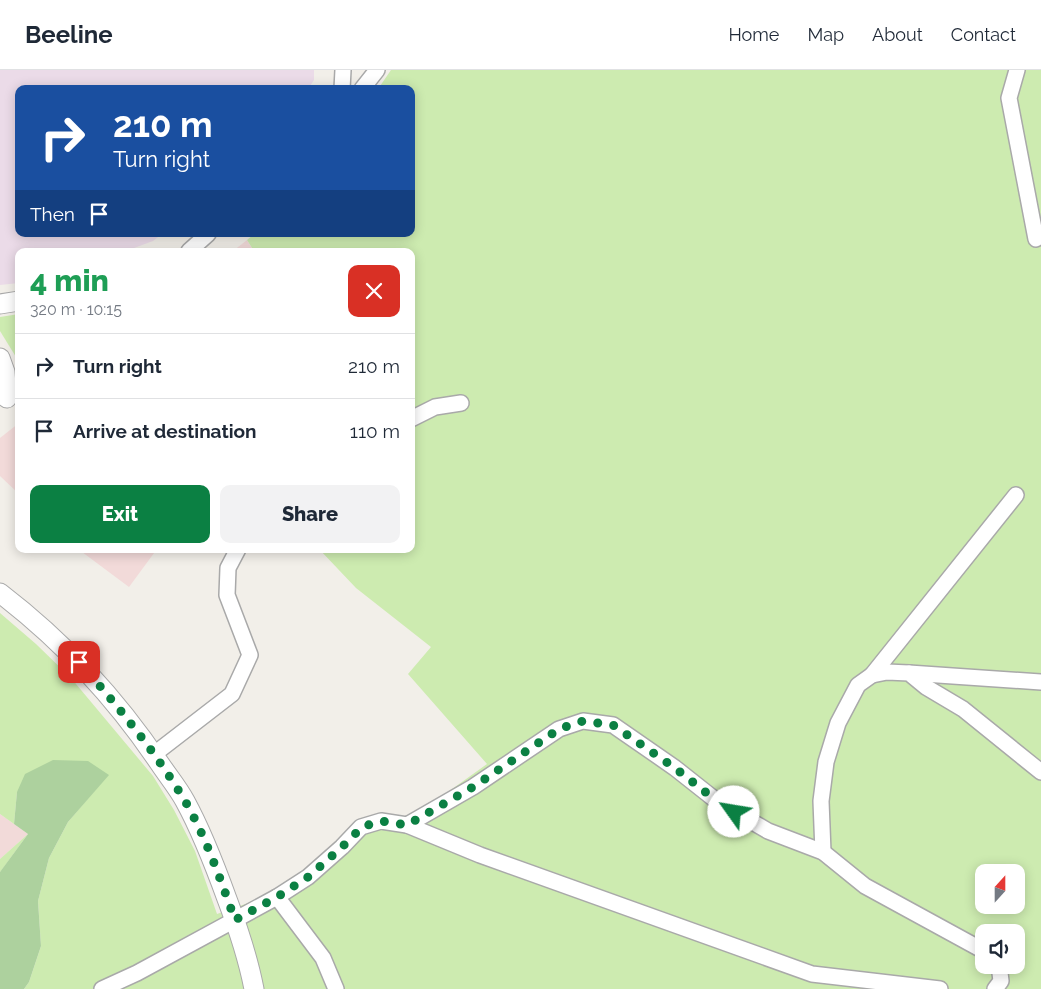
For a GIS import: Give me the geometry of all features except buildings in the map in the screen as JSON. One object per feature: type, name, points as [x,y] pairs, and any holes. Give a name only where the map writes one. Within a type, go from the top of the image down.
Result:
[{"type":"street","points":[[342,85],[343,70]]},
{"type":"street","points":[[365,85],[377,70]]},
{"type":"street","points":[[1017,70],[1009,98],[1036,239]]},
{"type":"street","points":[[192,248],[205,237]]},
{"type":"street","points":[[0,304],[15,302]]},
{"type":"street","points":[[0,358],[5,372],[9,397]]},
{"type":"street","points":[[415,417],[435,407],[461,403]]},
{"type":"street","points":[[823,852],[821,801],[826,762],[838,723],[858,685],[872,675],[1016,495]]},
{"type":"street","points":[[153,754],[232,694],[250,655],[227,595],[228,568],[236,553]]},
{"type":"street","points":[[0,593],[29,616],[79,662],[123,711],[185,801],[211,857],[235,920],[249,962],[254,989]]},
{"type":"street","points":[[872,675],[887,672],[1041,682]]},
{"type":"street","points":[[909,673],[926,687],[963,709],[1041,772]]},
{"type":"street","points":[[407,825],[473,787],[559,729],[583,721],[613,725],[675,768],[718,802],[768,831],[823,852],[866,886],[975,946]]},
{"type":"street","points":[[102,989],[137,973],[277,897],[308,877],[362,827],[381,821],[407,825],[480,855],[812,974],[940,989]]},
{"type":"street","points":[[277,897],[324,958],[336,989]]},
{"type":"street","points":[[995,989],[1001,981],[1000,974]]},
{"type":"shaded area","points":[[0,70],[314,70],[314,80],[311,85],[15,85],[15,237],[158,237],[134,248],[15,248],[15,283],[0,285]]},
{"type":"shaded area","points":[[247,240],[252,248],[237,248]]},
{"type":"shaded area","points":[[15,426],[15,490],[0,476],[0,438]]},
{"type":"shaded area","points":[[83,553],[154,553],[129,587]]},
{"type":"shaded area","points":[[0,814],[28,834],[0,859]]},
{"type":"green space","points":[[391,70],[1041,70],[1041,989],[24,989],[29,982],[41,946],[38,901],[49,858],[68,822],[108,775],[17,792],[14,824],[0,814],[0,613],[71,678],[153,776],[174,810],[195,851],[217,914],[285,890],[377,815],[413,817],[487,764],[408,674],[431,647],[356,588],[323,553],[415,553],[415,248],[252,248],[247,240],[250,237],[415,237],[415,85],[381,85]]},
{"type":"green space","points":[[15,315],[15,355],[0,331],[0,317]]},
{"type":"green space","points":[[53,760],[88,761],[109,775],[68,822],[49,858],[38,901],[41,946],[29,982],[24,989],[0,989],[0,872],[28,834],[14,824],[17,792],[25,774]]},
{"type":"green space","points":[[28,834],[1,871],[0,872],[0,859]]},
{"type":"route","points":[[79,662],[123,711],[185,801],[211,857],[235,920],[308,877],[362,827],[381,821],[407,825],[473,787],[559,729],[583,721],[613,725],[734,812]]}]
